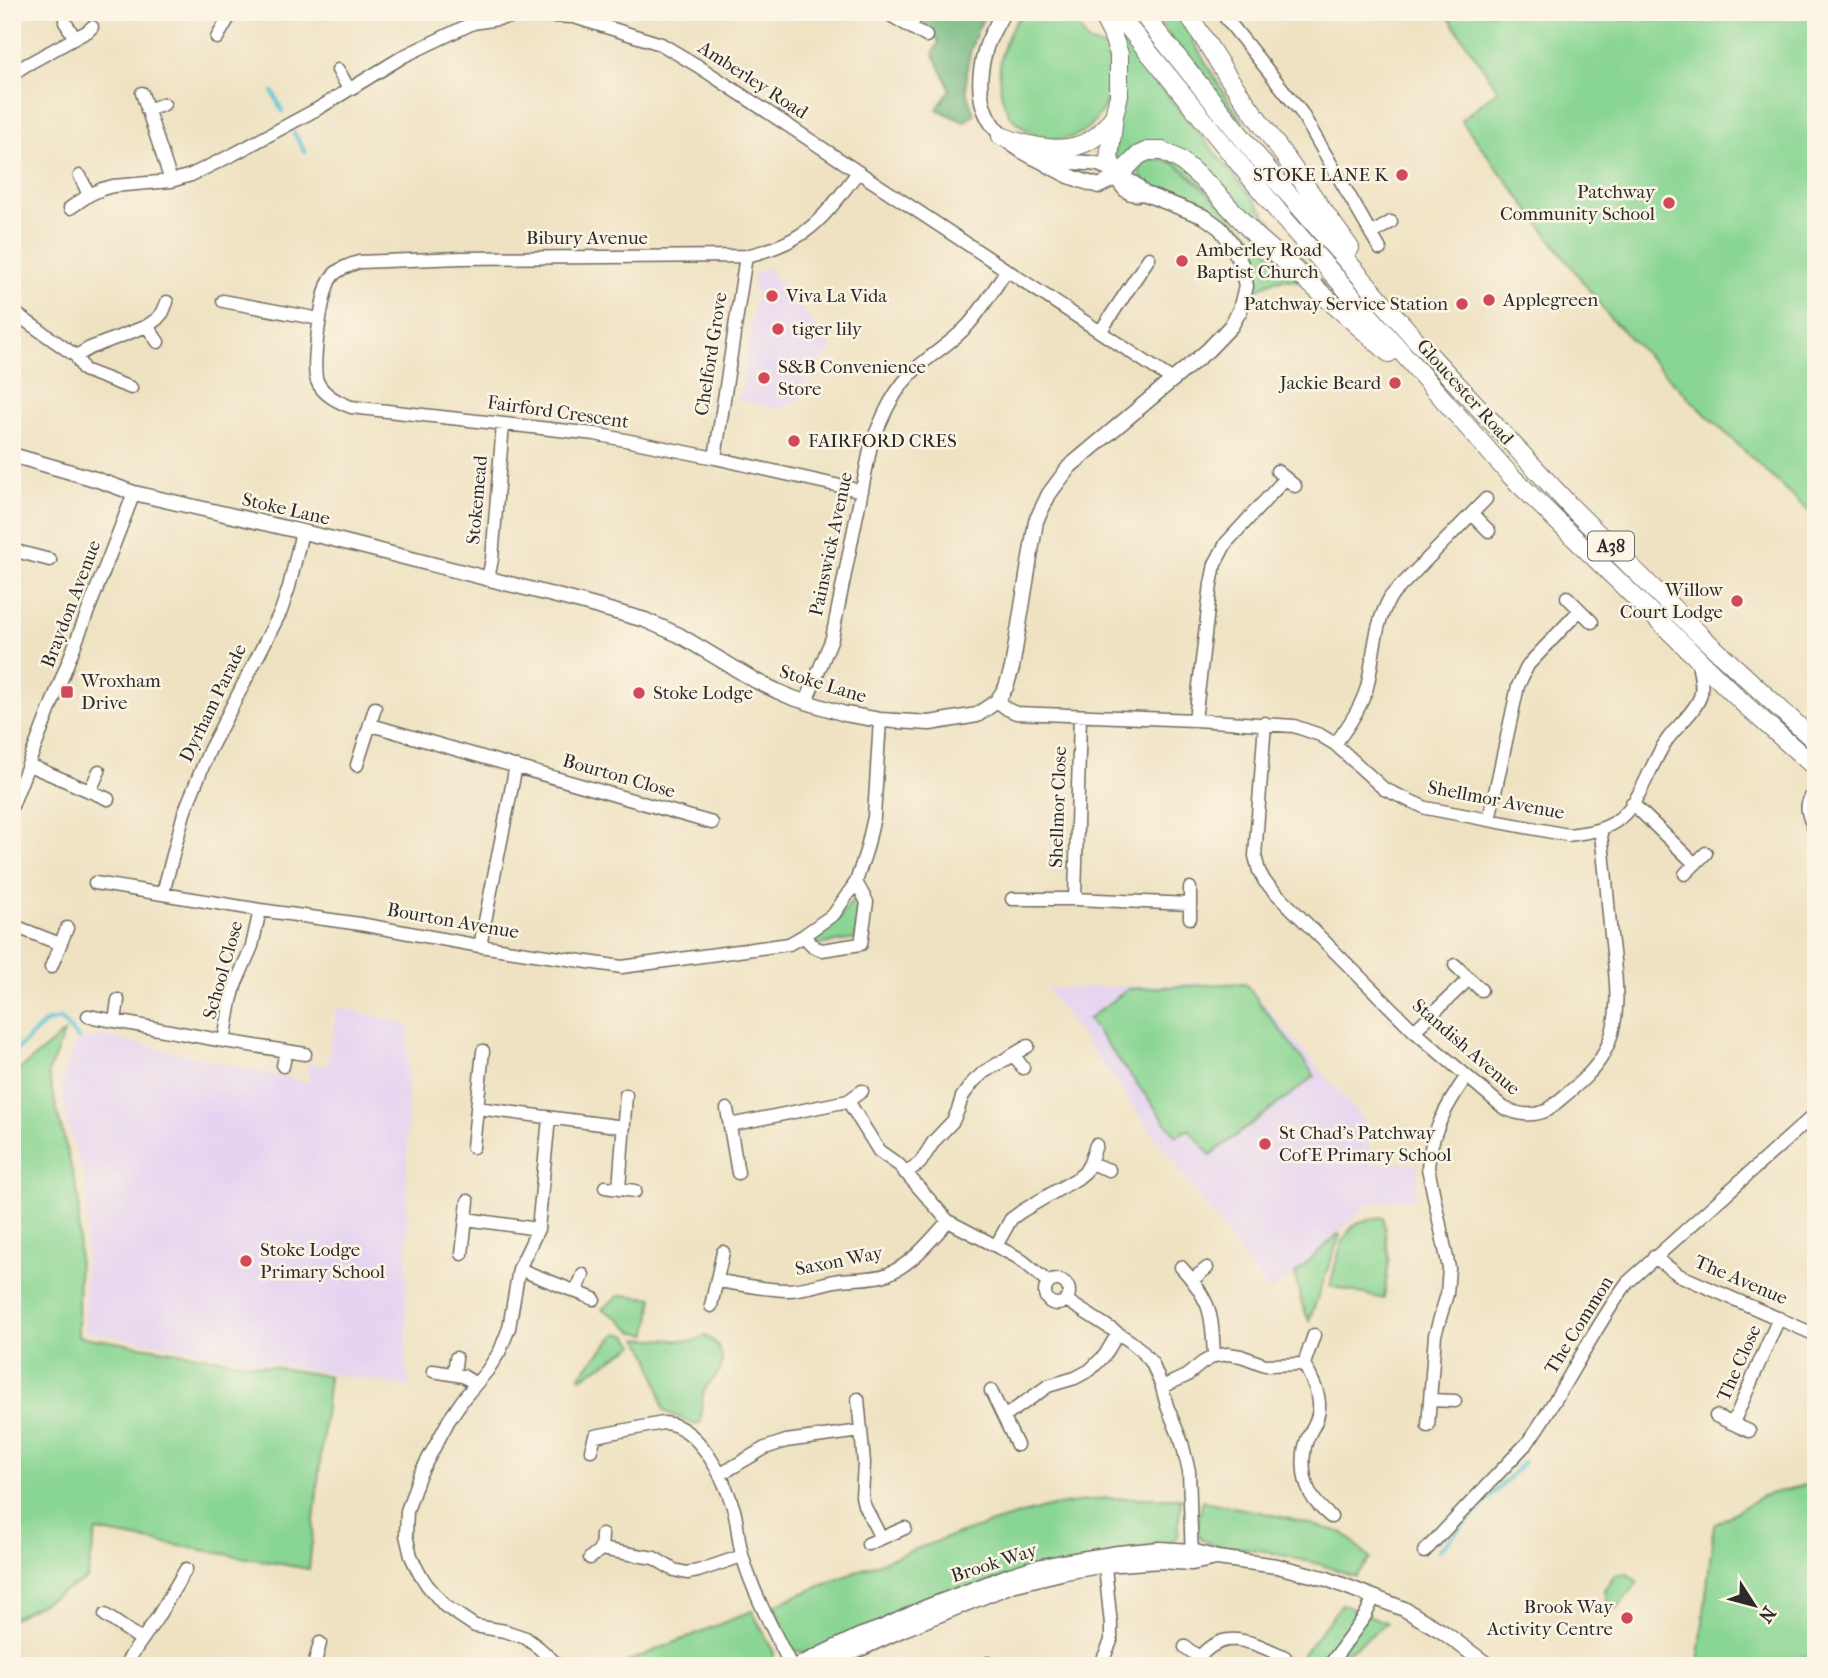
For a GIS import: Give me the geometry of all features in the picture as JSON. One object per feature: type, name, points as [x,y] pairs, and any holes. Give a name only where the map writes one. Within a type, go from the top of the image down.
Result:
[{"type":"main road","points":[[1101,12],[1119,54],[1119,95],[1109,159],[1117,177],[1128,164],[1148,151],[1163,151],[1180,160],[1209,186],[1256,236],[1450,406]]},
{"type":"main road","name":"Gloucester Road","points":[[1116,12],[1285,220],[1510,475],[1697,659],[1816,768]]},
{"type":"main road","name":"Gloucester Road","points":[[1141,12],[1277,181],[1415,339],[1572,507],[1700,635],[1816,742]]},
{"type":"main road","points":[[1187,12],[1254,114],[1415,339]]},
{"type":"main road","points":[[1001,136],[1048,149],[1065,148],[1084,144],[1100,133],[1114,116]]},
{"type":"street","points":[[885,12],[926,36]]},
{"type":"street","points":[[908,26],[921,12]]},
{"type":"street","points":[[997,701],[1013,668],[1036,521],[1048,495],[1069,467],[1173,380],[1231,326],[1240,310],[1246,286],[1241,264],[1232,244],[1220,228],[1205,217],[1143,193],[1133,181],[1117,177],[1098,186],[1062,173],[1026,155],[1001,136],[987,117],[983,106],[981,69],[985,48],[1003,12]]},
{"type":"street","points":[[1221,12],[1301,112],[1380,249]]},
{"type":"street","points":[[217,38],[226,14]]},
{"type":"street","name":"Amberley Road","points":[[70,208],[89,195],[113,186],[171,181],[191,175],[234,154],[404,56],[473,23],[522,15],[574,18],[661,44],[698,66],[1173,380]]},
{"type":"street","points":[[65,22],[75,38]]},
{"type":"street","points":[[12,74],[92,27]]},
{"type":"street","points":[[338,70],[349,89]]},
{"type":"street","points":[[142,93],[171,181]]},
{"type":"street","points":[[147,110],[164,104]]},
{"type":"street","name":"Bibury Avenue","points":[[320,319],[330,279],[343,268],[359,262],[461,258],[746,256],[767,251],[805,233],[824,216],[858,172]]},
{"type":"street","points":[[80,176],[89,195]]},
{"type":"street","points":[[1371,234],[1391,222]]},
{"type":"street","name":"Chelford Grove","points":[[715,458],[746,256]]},
{"type":"street","points":[[1101,332],[1149,258]]},
{"type":"street","name":"Painswick Avenue","points":[[806,702],[832,638],[872,444],[890,400],[916,368],[968,325],[1006,271]]},
{"type":"street","points":[[223,301],[320,319]]},
{"type":"street","points":[[76,356],[147,326],[163,312],[167,302]]},
{"type":"street","points":[[12,312],[76,356],[83,370],[131,387]]},
{"type":"street","name":"Fairford Crescent","points":[[320,319],[314,359],[317,382],[334,400],[351,407],[594,434],[862,491]]},
{"type":"street","points":[[147,326],[158,342]]},
{"type":"street","name":"Stokemead","points":[[488,579],[503,424]]},
{"type":"street","name":"Stoke Lane","points":[[12,455],[134,493],[302,532],[645,620],[679,635],[755,681],[785,695],[845,714],[880,720],[930,723],[977,715],[997,701]]},
{"type":"street","points":[[1195,720],[1215,564],[1226,544],[1286,479]]},
{"type":"street","name":"Braydon Avenue","points":[[12,806],[134,493]]},
{"type":"street","points":[[1335,744],[1352,722],[1366,689],[1382,611],[1391,596],[1486,499]]},
{"type":"street","points":[[1472,514],[1489,531]]},
{"type":"street","name":"Dyrham Parade","points":[[163,893],[184,813],[209,751],[281,611],[302,532]]},
{"type":"street","points":[[12,550],[50,560]]},
{"type":"street","points":[[1567,597],[1592,622]]},
{"type":"street","points":[[1489,820],[1518,686],[1528,665],[1580,610]]},
{"type":"street","name":"Shellmor Avenue","points":[[997,701],[1016,713],[1294,726],[1320,735],[1335,744],[1384,789],[1426,808],[1568,835],[1600,829],[1616,821],[1632,803],[1667,740],[1700,698],[1702,684],[1697,659]]},
{"type":"street","points":[[356,765],[375,708]]},
{"type":"street","name":"Shellmor Close","points":[[1074,899],[1080,716]]},
{"type":"street","name":"Bourton Avenue","points":[[95,883],[622,967],[789,944],[834,914],[856,882],[874,817],[880,720]]},
{"type":"street","name":"Standish Avenue","points":[[1265,723],[1255,856],[1265,882],[1415,1031],[1504,1108],[1517,1114],[1529,1115],[1548,1110],[1588,1074],[1604,1054],[1614,1031],[1616,998],[1600,829]]},
{"type":"street","name":"Bourton Close","points":[[371,724],[712,823]]},
{"type":"street","points":[[29,765],[108,799]]},
{"type":"street","points":[[480,946],[516,766]]},
{"type":"street","points":[[90,791],[99,771]]},
{"type":"street","points":[[1816,789],[1806,804],[1816,834]]},
{"type":"street","points":[[1632,803],[1695,864]]},
{"type":"street","points":[[1685,874],[1706,853]]},
{"type":"street","points":[[803,936],[814,947],[822,950],[861,944],[867,902],[856,882]]},
{"type":"street","points":[[1190,888],[1190,918]]},
{"type":"street","points":[[1012,899],[1190,904]]},
{"type":"street","name":"School Close","points":[[224,1041],[231,1001],[252,946],[260,910]]},
{"type":"street","points":[[12,926],[60,944]]},
{"type":"street","points":[[51,967],[67,928]]},
{"type":"street","points":[[1455,965],[1481,990]]},
{"type":"street","points":[[1415,1031],[1469,979]]},
{"type":"street","points":[[115,1021],[118,1000]]},
{"type":"street","name":"School Close","points":[[88,1016],[304,1054]]},
{"type":"street","points":[[905,1173],[920,1163],[934,1141],[953,1121],[962,1097],[973,1082],[984,1072],[1028,1046]]},
{"type":"street","points":[[283,1066],[286,1051]]},
{"type":"street","points":[[472,1147],[483,1051]]},
{"type":"street","points":[[1014,1055],[1023,1068]]},
{"type":"street","points":[[1428,1426],[1435,1335],[1447,1294],[1449,1268],[1428,1168],[1429,1155],[1441,1120],[1466,1077]]},
{"type":"street","points":[[730,1125],[848,1101],[862,1091]]},
{"type":"street","points":[[619,1189],[626,1095]]},
{"type":"street","points":[[848,1101],[879,1152],[899,1165],[947,1221],[1024,1262],[1049,1283],[1045,1292],[1048,1300],[1058,1304],[1066,1300],[1118,1333],[1141,1350],[1152,1363],[1182,1443],[1189,1471],[1192,1557]]},
{"type":"street","points":[[477,1108],[624,1127]]},
{"type":"street","points":[[727,1109],[738,1173]]},
{"type":"street","name":"The Common","points":[[1428,1552],[1528,1442],[1612,1303],[1627,1283],[1816,1113]]},
{"type":"street","points":[[549,1118],[537,1229],[519,1269],[509,1328],[500,1351],[487,1371],[449,1420],[415,1485],[407,1511],[406,1535],[411,1556],[427,1586],[445,1606],[475,1626],[526,1638],[559,1666]]},
{"type":"street","points":[[996,1246],[1012,1219],[1022,1210],[1085,1172],[1096,1146]]},
{"type":"street","points":[[1090,1163],[1109,1170]]},
{"type":"street","points":[[605,1187],[635,1191]]},
{"type":"street","points":[[462,1254],[468,1201]]},
{"type":"street","points":[[466,1219],[537,1229]]},
{"type":"street","name":"Saxon Way","points":[[718,1281],[786,1290],[839,1280],[877,1277],[906,1263],[922,1250],[947,1221]]},
{"type":"street","points":[[711,1306],[723,1252]]},
{"type":"street","name":"The Avenue","points":[[1654,1257],[1679,1275],[1816,1335]]},
{"type":"street","points":[[1181,1267],[1207,1305],[1214,1356]]},
{"type":"street","points":[[1192,1280],[1207,1268]]},
{"type":"street","points":[[519,1269],[594,1299]]},
{"type":"street","points":[[576,1292],[583,1275]]},
{"type":"street","name":"The Close","points":[[1733,1423],[1779,1318]]},
{"type":"street","points":[[1004,1417],[1048,1386],[1075,1378],[1090,1370],[1105,1355],[1118,1333]]},
{"type":"street","points":[[1314,1335],[1304,1364],[1320,1404],[1308,1436],[1304,1466],[1312,1508],[1331,1517]]},
{"type":"street","points":[[1162,1387],[1186,1376],[1214,1356],[1241,1356],[1265,1365],[1304,1364]]},
{"type":"street","points":[[454,1373],[456,1358]]},
{"type":"street","points":[[433,1371],[454,1373],[476,1384]]},
{"type":"street","points":[[991,1391],[1017,1445]]},
{"type":"street","points":[[858,1399],[864,1463],[862,1496],[881,1538]]},
{"type":"street","points":[[1430,1400],[1455,1401]]},
{"type":"street","name":"The Close","points":[[1716,1416],[1749,1431]]},
{"type":"street","points":[[591,1450],[590,1431],[663,1423],[682,1428],[692,1435],[721,1474],[734,1512],[742,1556],[794,1666]]},
{"type":"street","points":[[721,1474],[765,1448],[786,1441],[861,1431]]},
{"type":"street","points":[[868,1544],[905,1528]]},
{"type":"street","points":[[590,1558],[601,1549],[602,1535]]},
{"type":"street","points":[[601,1549],[654,1558],[674,1570],[687,1573],[742,1556]]},
{"type":"street","name":"Brook Way","points":[[823,1666],[1012,1584],[1145,1550],[1277,1566],[1326,1579],[1404,1609],[1443,1632],[1489,1666]]},
{"type":"street","points":[[1100,1666],[1111,1642],[1105,1560]]},
{"type":"street","name":"Brook Way","points":[[794,1666],[923,1608],[1010,1575],[1032,1568],[1105,1560]]},
{"type":"street","points":[[124,1666],[186,1569]]},
{"type":"street","points":[[1329,1666],[1365,1616],[1374,1597]]},
{"type":"street","points":[[105,1615],[142,1640]]},
{"type":"street","points":[[1185,1647],[1196,1661],[1217,1643],[1234,1638],[1276,1646],[1285,1657]]},
{"type":"street","points":[[314,1666],[320,1643]]},
{"type":"shaded area","points":[[766,267],[833,347],[809,373],[800,400],[780,409],[735,399],[741,391],[756,294],[753,275]]},
{"type":"shaded area","name":"St Chad's Patchway CofE Primary School","points":[[1245,982],[1368,1125],[1370,1163],[1418,1164],[1416,1198],[1369,1204],[1295,1274],[1270,1293],[1047,989]]},
{"type":"shaded area","name":"Stoke Lodge Primary School","points":[[337,1007],[408,1024],[406,1368],[411,1387],[84,1331],[87,1191],[66,1119],[61,1085],[69,1058],[78,1041],[100,1035],[310,1083],[307,1063],[327,1065]]},
{"type":"green space","points":[[927,12],[987,12],[974,40],[968,62],[967,93],[974,114],[964,122],[937,109],[950,89],[933,53],[939,41],[922,24]]},
{"type":"green space","points":[[1023,12],[1070,12],[1088,42],[1107,48],[1111,85],[1107,101],[1096,119],[1079,134],[1069,138],[1049,139],[1029,132],[1012,118],[1003,101],[999,75],[1001,61],[1009,35]]},
{"type":"green space","points":[[1150,12],[1176,12],[1260,148]]},
{"type":"green space","name":"Patchway Community School","points":[[1445,12],[1816,12],[1816,518],[1698,407],[1611,319],[1461,120],[1498,90]]},
{"type":"green space","points":[[1119,36],[1328,290],[1151,143],[1137,146],[1121,160],[1114,160]]},
{"type":"green space","points":[[1144,159],[1163,159],[1178,165],[1301,282],[1275,281],[1252,295],[1254,262],[1248,245],[1239,232],[1228,220],[1214,211],[1147,184],[1140,175]]},
{"type":"green space","points":[[857,894],[862,902],[856,939],[817,945],[813,940],[841,916]]},
{"type":"green space","points":[[1245,983],[1315,1076],[1210,1155],[1189,1129],[1176,1136],[1088,1019],[1128,989]]},
{"type":"green space","points":[[64,1033],[48,1074],[79,1199],[78,1336],[329,1376],[309,1569],[96,1531],[87,1579],[12,1619],[12,1076]]},
{"type":"green space","points":[[1383,1217],[1389,1259],[1384,1299],[1330,1286],[1339,1253],[1350,1229],[1362,1221]]},
{"type":"green space","points":[[1340,1235],[1309,1321],[1301,1302],[1295,1274]]},
{"type":"green space","points":[[620,1295],[653,1298],[648,1334],[634,1332],[620,1319],[602,1309]]},
{"type":"green space","points":[[616,1334],[627,1336],[635,1345],[581,1378],[580,1375]]},
{"type":"green space","points":[[705,1336],[717,1346],[722,1362],[718,1374],[705,1389],[700,1422],[696,1425],[664,1411],[652,1364],[638,1338],[694,1341]]},
{"type":"green space","points":[[1816,1482],[1816,1655],[1743,1666],[1698,1666],[1714,1525],[1762,1496]]},
{"type":"green space","points":[[1106,1498],[1181,1498],[1178,1536],[1168,1543],[810,1653],[797,1651],[789,1645],[774,1605],[904,1553],[970,1530],[1045,1508]]},
{"type":"green space","points":[[1203,1501],[1344,1533],[1370,1559],[1355,1576],[1260,1550],[1213,1545],[1202,1540],[1196,1529]]},
{"type":"green space","points":[[1626,1573],[1638,1582],[1617,1609],[1607,1602],[1605,1590],[1615,1575]]},
{"type":"green space","points":[[1342,1604],[1387,1623],[1342,1657],[1336,1666],[1294,1666]]},
{"type":"green space","points":[[752,1611],[774,1653],[771,1666],[617,1666]]},
{"type":"waterway","points":[[273,92],[282,111]]},
{"type":"waterway","points":[[294,133],[305,152]]},
{"type":"waterway","points":[[12,1054],[46,1022],[60,1019],[78,1038]]},
{"type":"waterway","points":[[1439,1550],[1524,1462]]},
{"type":"waterway","points":[[12,1563],[24,1561]]},
{"type":"place","name":"STOKE LANE K","points":[[1402,175]]},
{"type":"place","name":"Patchway Community School","points":[[1669,203]]},
{"type":"place","name":"Amberley Road Baptist Church","points":[[1182,261]]},
{"type":"place","name":"Viva La Vida","points":[[772,296]]},
{"type":"place","name":"Applegreen","points":[[1489,300]]},
{"type":"place","name":"Patchway Service Station","points":[[1462,304]]},
{"type":"place","name":"tiger lily","points":[[778,329]]},
{"type":"place","name":"S&B Convenience Store","points":[[764,378]]},
{"type":"place","name":"Jackie Beard","points":[[1395,383]]},
{"type":"place","name":"FAIRFORD CRES","points":[[794,441]]},
{"type":"place","name":"Willow Court Lodge","points":[[1737,601]]},
{"type":"place","name":"Wroxham Drive","points":[[67,692]]},
{"type":"place","name":"Stoke Lodge","points":[[639,693]]},
{"type":"place","name":"St Chad's Patchway CofE Primary School","points":[[1265,1144]]},
{"type":"place","name":"Stoke Lodge Primary School","points":[[246,1261]]},
{"type":"place","name":"Brook Way Activity Centre","points":[[1627,1618]]}]
